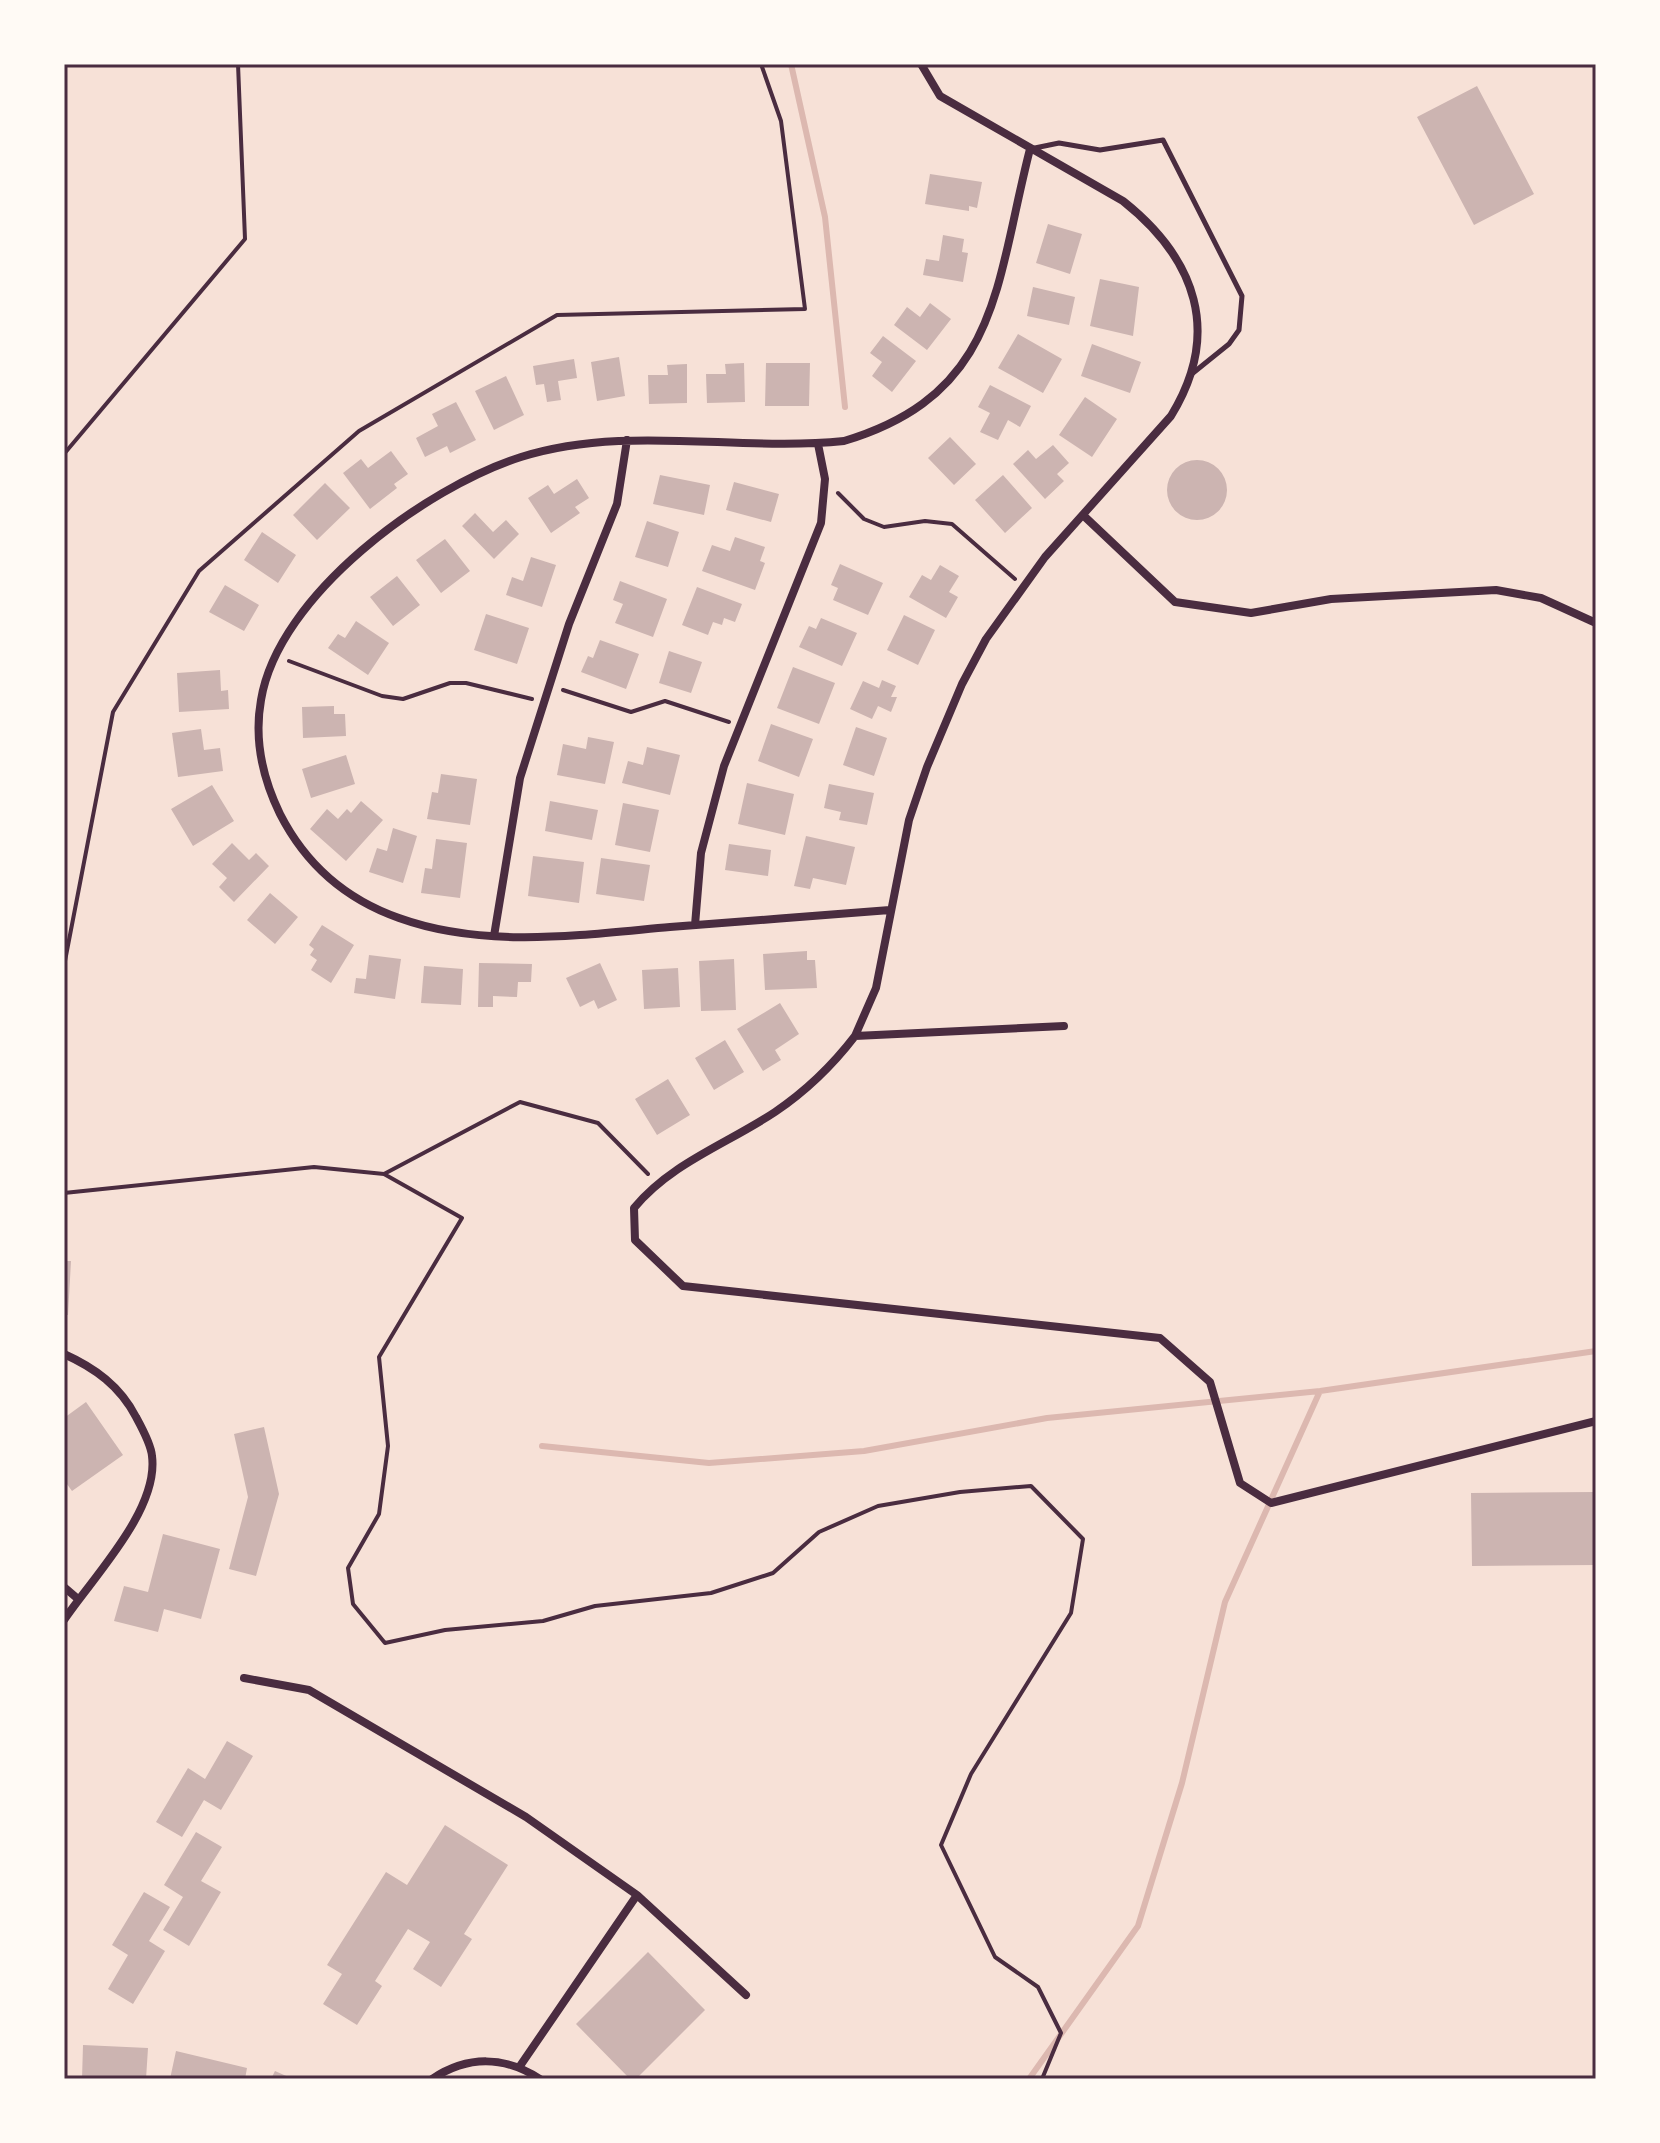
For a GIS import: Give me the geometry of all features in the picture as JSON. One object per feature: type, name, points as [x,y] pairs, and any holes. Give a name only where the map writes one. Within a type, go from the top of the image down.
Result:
[{"type":"street","points":[[921,64],[940,96],[1123,201],[1169,244],[1184,270],[1193,303],[1198,342],[1193,373],[1171,416],[1023,586],[986,639],[944,724],[909,820],[876,988],[855,1036],[834,1063],[775,1113],[655,1182],[634,1208],[635,1240],[683,1286],[1160,1338],[1210,1382],[1240,1483],[1271,1503],[1596,1421]]},
{"type":"street","points":[[890,910],[567,935],[494,936],[425,926],[365,904],[333,884],[307,857],[275,804],[264,775],[260,750],[261,697],[277,656],[310,604],[337,575],[367,545],[407,515],[482,472],[522,457],[565,447],[627,440],[818,444],[844,441],[880,430],[935,398],[955,377],[985,330],[1030,149]]},
{"type":"street","points":[[494,936],[520,778],[548,684],[617,504],[627,440]]},
{"type":"street","points":[[695,925],[707,826],[739,725],[813,549],[823,511],[825,479],[818,444]]},
{"type":"street","points":[[1084,516],[1175,602],[1251,613],[1331,599],[1496,590],[1541,598],[1596,623]]},
{"type":"street","points":[[855,1036],[1064,1026]]},
{"type":"street","points":[[64,1354],[85,1363],[111,1383],[129,1404],[152,1455],[151,1487],[134,1522],[64,1620]]},
{"type":"street","points":[[64,1587],[78,1599]]},
{"type":"street","points":[[244,1678],[309,1690],[526,1817],[637,1895],[746,1995]]},
{"type":"street","points":[[520,2066],[637,1895]]},
{"type":"street","points":[[432,2079],[447,2069],[488,2059],[520,2066],[540,2079]]},
{"type":"lane","points":[[1030,149],[1059,143],[1100,150],[1163,140],[1242,296],[1239,330],[1229,344],[1193,373]]},
{"type":"path","points":[[64,454],[245,239],[238,64]]},
{"type":"path","points":[[64,966],[113,712],[199,571],[210,561],[359,431],[557,315],[805,309],[781,121],[761,64]]},
{"type":"path","points":[[825,479],[864,519],[874,524],[894,528],[925,521],[952,524],[1023,586]]},
{"type":"path","points":[[277,656],[382,696],[403,699],[450,683],[466,683],[543,702]]},
{"type":"path","points":[[548,684],[631,712],[665,701],[739,725]]},
{"type":"path","points":[[384,1174],[520,1102],[598,1123],[655,1182]]},
{"type":"path","points":[[64,1193],[314,1167],[384,1174],[462,1218],[379,1357],[388,1446],[379,1514],[348,1568],[353,1604],[385,1643],[445,1630],[543,1621],[595,1606],[711,1593],[773,1573],[819,1532],[878,1506],[960,1492],[1031,1486],[1083,1539],[1071,1613],[971,1774],[941,1845],[995,1957],[1038,1987],[1061,2033],[1042,2079]]},
{"type":"building","points":[[1477,86],[1534,194],[1474,225],[1417,117]]},
{"type":"building","points":[[930,174],[982,182],[977,208],[969,206],[969,211],[925,204]]},
{"type":"building","points":[[1048,224],[1082,234],[1070,274],[1036,263]]},
{"type":"building","points":[[943,235],[964,239],[962,252],[968,253],[963,282],[923,275],[926,259],[939,261]]},
{"type":"building","points":[[1100,279],[1139,287],[1133,336],[1090,326]]},
{"type":"building","points":[[1033,287],[1075,297],[1069,325],[1027,316]]},
{"type":"building","points":[[930,303],[951,319],[927,350],[894,325],[907,307],[920,317]]},
{"type":"building","points":[[1018,334],[1062,359],[1043,393],[998,368]]},
{"type":"building","points":[[883,336],[916,361],[892,392],[872,376],[882,362],[870,353]]},
{"type":"building","points":[[1092,344],[1141,362],[1130,393],[1081,376]]},
{"type":"building","points":[[619,357],[625,396],[597,401],[591,362]]},
{"type":"building","points":[[574,359],[577,378],[558,381],[561,400],[547,402],[544,384],[536,385],[533,366]]},
{"type":"building","points":[[744,363],[745,402],[707,403],[706,374],[726,374],[725,364]]},
{"type":"building","points":[[766,363],[810,363],[809,406],[765,406]]},
{"type":"building","points":[[687,364],[687,403],[649,404],[648,375],[668,375],[667,365]]},
{"type":"building","points":[[506,376],[524,415],[494,430],[475,391]]},
{"type":"building","points":[[990,385],[1031,406],[1020,427],[1008,420],[998,440],[980,432],[990,413],[978,407]]},
{"type":"building","points":[[1085,397],[1117,419],[1092,457],[1059,435]]},
{"type":"building","points":[[456,402],[476,440],[450,453],[447,446],[425,457],[416,438],[438,426],[432,414]]},
{"type":"building","points":[[950,437],[976,464],[954,485],[928,458]]},
{"type":"building","points":[[1053,445],[1069,463],[1057,474],[1064,481],[1045,499],[1013,464],[1028,450],[1036,459]]},
{"type":"building","points":[[391,451],[408,474],[394,484],[397,488],[370,509],[343,473],[361,459],[368,468]]},
{"type":"building","points":[[1197,460],[1218,469],[1227,490],[1218,511],[1197,520],[1176,511],[1167,490],[1176,469]]},
{"type":"building","points":[[660,475],[710,485],[704,515],[653,504]]},
{"type":"building","points":[[1003,475],[1032,508],[1005,533],[975,500]]},
{"type":"building","points":[[577,479],[589,498],[575,507],[580,513],[551,533],[528,498],[548,485],[554,494]]},
{"type":"building","points":[[734,482],[779,494],[771,522],[726,510]]},
{"type":"building","points":[[325,483],[350,508],[317,540],[293,515]]},
{"type":"building","points":[[475,513],[493,532],[506,520],[519,534],[494,559],[462,526]]},
{"type":"building","points":[[647,521],[679,532],[668,567],[635,557]]},
{"type":"building","points":[[262,532],[296,555],[278,583],[244,560]]},
{"type":"building","points":[[735,537],[765,547],[760,561],[765,563],[755,590],[702,571],[712,545],[730,551]]},
{"type":"building","points":[[445,539],[470,571],[441,593],[416,560]]},
{"type":"building","points":[[531,557],[556,565],[542,607],[506,595],[512,577],[523,581]]},
{"type":"building","points":[[840,564],[883,583],[868,615],[833,600],[838,588],[831,585]]},
{"type":"building","points":[[940,565],[959,576],[949,592],[958,597],[946,618],[909,597],[922,575],[931,580]]},
{"type":"building","points":[[397,576],[420,605],[393,626],[370,597]]},
{"type":"building","points":[[620,581],[667,599],[653,637],[615,623],[623,604],[613,600]]},
{"type":"building","points":[[225,585],[259,605],[244,631],[209,612]]},
{"type":"building","points":[[697,587],[742,604],[735,622],[724,618],[722,625],[713,622],[708,635],[682,625]]},
{"type":"building","points":[[486,614],[529,628],[517,664],[474,650]]},
{"type":"building","points":[[904,615],[935,630],[918,665],[887,650]]},
{"type":"building","points":[[821,618],[857,633],[842,666],[799,647],[809,626],[816,629]]},
{"type":"building","points":[[356,621],[389,643],[368,675],[328,648],[338,634],[345,638]]},
{"type":"building","points":[[600,640],[639,654],[626,689],[581,672],[588,656],[593,658]]},
{"type":"building","points":[[669,651],[702,662],[691,693],[659,683]]},
{"type":"building","points":[[793,667],[835,683],[819,724],[777,708]]},
{"type":"building","points":[[220,670],[221,691],[228,690],[229,709],[179,712],[177,673]]},
{"type":"building","points":[[882,680],[896,686],[891,697],[897,697],[891,712],[878,706],[872,719],[850,709],[863,681],[879,688]]},
{"type":"building","points":[[334,706],[334,714],[345,714],[346,736],[303,738],[302,707]]},
{"type":"building","points":[[771,724],[813,739],[799,777],[758,761]]},
{"type":"building","points":[[856,727],[887,738],[874,776],[843,765]]},
{"type":"building","points":[[201,729],[204,750],[220,748],[223,771],[178,777],[172,733]]},
{"type":"building","points":[[588,737],[614,742],[605,784],[557,775],[563,744],[586,749]]},
{"type":"building","points":[[647,747],[680,755],[670,795],[622,783],[628,761],[643,765]]},
{"type":"building","points":[[346,755],[355,784],[311,798],[302,769]]},
{"type":"building","points":[[441,774],[477,779],[470,825],[427,819],[432,792],[438,793]]},
{"type":"building","points":[[747,783],[794,794],[785,835],[738,824]]},
{"type":"building","points":[[829,784],[874,793],[867,825],[839,820],[841,812],[824,808]]},
{"type":"building","points":[[212,785],[234,821],[193,846],[171,809]]},
{"type":"building","points":[[361,801],[383,820],[346,861],[310,829],[327,809],[338,819],[347,809],[351,813]]},
{"type":"building","points":[[550,801],[598,810],[592,840],[545,831]]},
{"type":"building","points":[[623,803],[659,810],[650,852],[615,845]]},
{"type":"building","points":[[393,828],[417,836],[403,883],[369,872],[377,848],[387,851]]},
{"type":"building","points":[[806,836],[855,847],[846,885],[813,878],[810,889],[794,886]]},
{"type":"building","points":[[436,839],[467,843],[460,898],[421,893],[425,868],[432,869]]},
{"type":"building","points":[[232,843],[249,860],[256,853],[269,866],[234,902],[219,887],[227,878],[212,864]]},
{"type":"building","points":[[729,844],[771,850],[768,876],[725,870]]},
{"type":"building","points":[[533,856],[584,862],[579,903],[528,896]]},
{"type":"building","points":[[601,858],[650,865],[644,901],[596,894]]},
{"type":"building","points":[[270,893],[298,917],[275,944],[247,920]]},
{"type":"building","points":[[322,925],[354,945],[331,983],[311,970],[317,960],[310,955],[314,949],[309,945]]},
{"type":"building","points":[[807,951],[807,960],[815,960],[817,988],[765,990],[763,954]]},
{"type":"building","points":[[369,955],[401,959],[395,999],[354,993],[356,978],[366,979]]},
{"type":"building","points":[[734,959],[736,1010],[701,1011],[699,961]]},
{"type":"building","points":[[479,963],[532,964],[531,982],[518,982],[517,997],[493,996],[493,1007],[478,1007]]},
{"type":"building","points":[[600,963],[617,1000],[598,1009],[594,1000],[580,1007],[566,978]]},
{"type":"building","points":[[424,966],[463,969],[461,1005],[421,1003]]},
{"type":"building","points":[[678,968],[680,1007],[644,1009],[642,970]]},
{"type":"building","points":[[780,1003],[799,1034],[775,1050],[781,1060],[763,1071],[737,1029]]},
{"type":"building","points":[[725,1040],[744,1072],[714,1090],[695,1058]]},
{"type":"building","points":[[668,1079],[690,1115],[657,1135],[635,1099]]},
{"type":"building","points":[[64,1261],[71,1261],[68,1315],[64,1315]]},
{"type":"building","points":[[86,1402],[123,1455],[72,1491],[64,1480],[64,1418]]},
{"type":"building","points":[[264,1427],[279,1494],[256,1576],[229,1569],[248,1497],[234,1434]]},
{"type":"building","points":[[1596,1492],[1596,1565],[1472,1566],[1471,1493]]},
{"type":"building","points":[[163,1534],[220,1549],[201,1619],[164,1609],[158,1632],[114,1621],[124,1586],[148,1592]]},
{"type":"building","points":[[227,1741],[253,1756],[221,1810],[204,1800],[182,1837],[156,1822],[188,1768],[205,1779]]},
{"type":"building","points":[[445,1825],[508,1865],[464,1934],[472,1939],[441,1987],[413,1969],[430,1942],[408,1929],[375,1981],[382,1986],[357,2025],[323,2004],[342,1974],[327,1965],[386,1872],[407,1885]]},
{"type":"building","points":[[196,1832],[222,1847],[201,1881],[221,1892],[189,1946],[163,1930],[183,1897],[164,1885]]},
{"type":"building","points":[[144,1892],[170,1907],[149,1941],[165,1951],[133,2004],[108,1989],[128,1955],[112,1945]]},
{"type":"building","points":[[648,1952],[705,2010],[636,2079],[630,2079],[576,2024]]},
{"type":"building","points":[[83,2045],[148,2048],[146,2079],[82,2079]]},
{"type":"building","points":[[176,2051],[247,2068],[245,2079],[170,2079]]},
{"type":"building","points":[[275,2071],[293,2079],[271,2079]]},
{"type":"waterway","points":[[791,64],[825,217],[845,407]]},
{"type":"waterway","points":[[542,1446],[709,1463],[864,1451],[1047,1418],[1320,1391],[1596,1351]]},
{"type":"waterway","points":[[1029,2079],[1138,1926],[1182,1783],[1225,1602],[1320,1391]]}]
